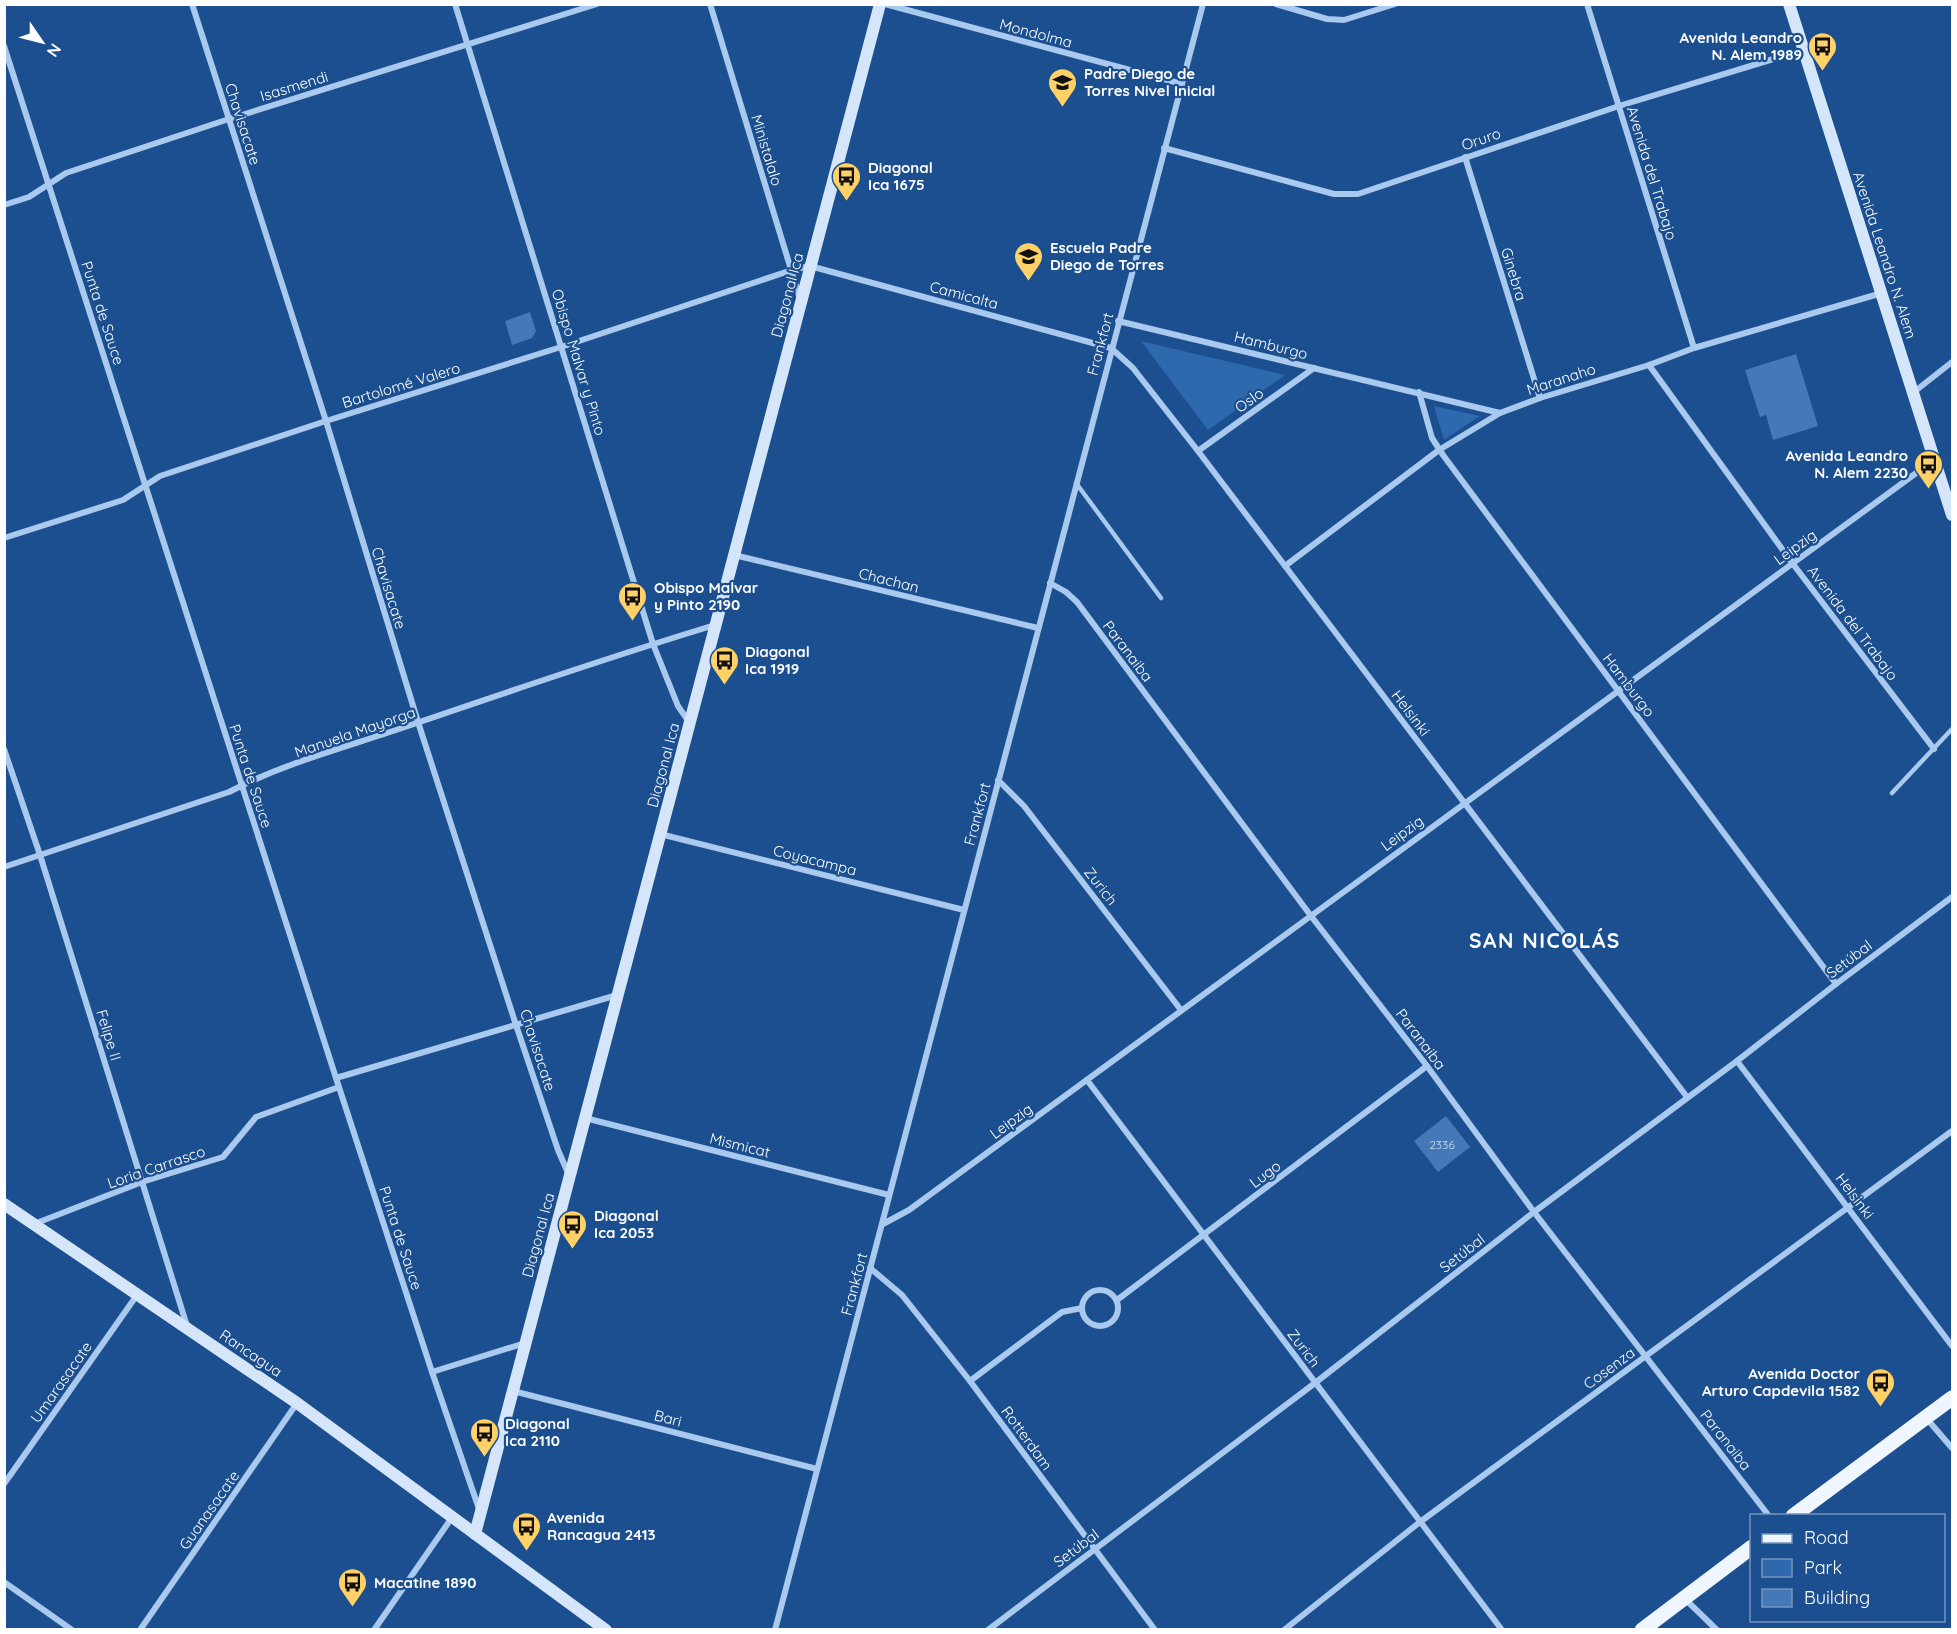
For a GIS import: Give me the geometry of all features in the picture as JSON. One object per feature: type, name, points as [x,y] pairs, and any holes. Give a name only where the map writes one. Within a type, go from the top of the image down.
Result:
[{"type":"main road","name":"Diagonal Ica","points":[[475,1534],[880,4]]},
{"type":"main road","name":"Avenida Leandro N. Alem","points":[[1789,4],[1953,515]]},
{"type":"main road","name":"Rancagua","points":[[4,1204],[297,1403],[606,1629]]},
{"type":"main road","points":[[1794,1514],[1953,1398]]},
{"type":"main road","points":[[1642,1629],[1750,1549]]},
{"type":"street","name":"Chavisacate","points":[[192,4],[326,421],[418,722],[516,1025],[569,1176]]},
{"type":"street","name":"Obispo Malvar y Pinto","points":[[455,4],[653,644],[678,706],[690,723]]},
{"type":"street","name":"Isasmendi","points":[[4,205],[29,197],[66,173],[229,119],[597,4]]},
{"type":"street","name":"Ministalalo","points":[[710,4],[801,303]]},
{"type":"street","name":"Mondolma","points":[[885,4],[1182,84]]},
{"type":"street","name":"Frankfort","points":[[775,1629],[1203,4]]},
{"type":"street","points":[[1276,4],[1327,19],[1344,20],[1395,4]]},
{"type":"street","name":"Avenida del Trabajo","points":[[1587,4],[1694,348]]},
{"type":"street","name":"Punta de Sauce","points":[[4,46],[336,1078],[480,1512]]},
{"type":"street","name":"Oruro","points":[[1164,148],[1334,194],[1358,194],[1619,106],[1803,50]]},
{"type":"street","name":"Ginebra","points":[[1465,157],[1540,398]]},
{"type":"street","name":"Bartolomé Valero","points":[[4,538],[123,500],[160,476],[810,266]]},
{"type":"street","name":"Camicalta","points":[[810,266],[1111,348]]},
{"type":"street","name":"Maranaho","points":[[1285,566],[1439,450],[1500,413],[1540,398],[1649,365],[1694,348],[1882,292]]},
{"type":"street","name":"Hamburgo","points":[[1118,321],[1500,413]]},
{"type":"street","name":"Helsinki","points":[[1111,348],[1133,368],[1198,451],[1687,1097]]},
{"type":"street","points":[[1913,393],[1953,362]]},
{"type":"street","name":"Avenida del Trabajo","points":[[1649,365],[1793,564],[1934,749]]},
{"type":"street","name":"Oslo","points":[[1198,451],[1314,368]]},
{"type":"street","name":"Hamburgo","points":[[1419,392],[1432,438],[1439,450],[1836,984]]},
{"type":"street","name":"Leipzig","points":[[883,1224],[909,1210],[1935,459]]},
{"type":"street","name":"Chachan","points":[[734,555],[1038,628]]},
{"type":"street","name":"Paranaiba","points":[[1050,583],[1066,592],[1077,602],[1311,916],[1427,1066],[1534,1212],[1768,1514]]},
{"type":"street","name":"Manuela Mayorga","points":[[4,867],[229,792],[257,778],[418,722],[715,625]]},
{"type":"street","name":"Felipe II","points":[[4,748],[40,855],[188,1329]]},
{"type":"street","name":"Zurich","points":[[998,780],[1024,806],[1181,1011]]},
{"type":"street","name":"Coyacampa","points":[[660,834],[964,910]]},
{"type":"street","name":"Setúbal","points":[[988,1629],[1315,1383],[1534,1212],[1953,897]]},
{"type":"street","points":[[336,1078],[617,995]]},
{"type":"street","name":"Helsinki","points":[[1737,1061],[1953,1346]]},
{"type":"street","name":"Lugo","points":[[1082,1308],[1090,1323],[1107,1324],[1116,1317],[1117,1300],[1427,1066]]},
{"type":"street","name":"Zurich","points":[[1087,1080],[1502,1629]]},
{"type":"street","name":"Loria Carrasco","points":[[34,1224],[142,1182],[222,1157],[256,1117],[339,1087]]},
{"type":"street","name":"Mismicat","points":[[585,1118],[889,1195]]},
{"type":"street","name":"Cosenza","points":[[1284,1629],[1420,1522],[1953,1131]]},
{"type":"street","name":"Rotterdam","points":[[870,1268],[902,1294],[970,1381],[1155,1629]]},
{"type":"street","points":[[970,1381],[1062,1312],[1082,1308],[1086,1296],[1096,1290],[1108,1291],[1117,1300]]},
{"type":"street","name":"Umarasacate","points":[[4,1484],[137,1294]]},
{"type":"street","points":[[432,1372],[525,1342]]},
{"type":"street","name":"Bari","points":[[513,1390],[817,1469]]},
{"type":"street","name":"Guanasacate","points":[[140,1629],[297,1403]]},
{"type":"street","points":[[1926,1418],[1953,1448]]},
{"type":"street","points":[[374,1629],[453,1516]]},
{"type":"street","points":[[4,1582],[72,1629]]},
{"type":"street","points":[[1685,1598],[1717,1629]]},
{"type":"lane","points":[[1076,483],[1161,598]]},
{"type":"lane","points":[[1892,793],[1953,729]]},
{"type":"green space","points":[[1141,341],[1285,375],[1208,430]]},
{"type":"green space","points":[[1434,406],[1480,416],[1444,440]]},
{"type":"building","points":[[530,312],[536,331],[532,338],[512,345],[505,321]]},
{"type":"building","points":[[1796,354],[1818,426],[1773,440],[1766,415],[1760,417],[1745,370]]},
{"type":"building","points":[[1446,1116],[1470,1147],[1438,1172],[1414,1141]]},
{"type":"place","name":"Avenida Leandro N. Alem 1989","points":[[1823,72]]},
{"type":"place","name":"Padre Diego de Torres Nivel Inicial","points":[[1063,108]]},
{"type":"place","name":"Diagonal Ica 1675","points":[[847,202]]},
{"type":"place","name":"Escuela Padre Diego de Torres","points":[[1029,282]]},
{"type":"place","name":"Avenida Leandro N. Alem 2230","points":[[1929,490]]},
{"type":"place","name":"Obispo Malvar y Pinto 2190","points":[[633,622]]},
{"type":"place","name":"Diagonal Ica 1919","points":[[724,686]]},
{"type":"place","name":"Diagonal Ica 2053","points":[[573,1250]]},
{"type":"place","name":"Avenida Doctor Arturo Capdevila 1582","points":[[1881,1408]]},
{"type":"place","name":"Diagonal Ica 2110","points":[[484,1458]]},
{"type":"place","name":"Avenida Rancagua 2413","points":[[526,1552]]},
{"type":"place","name":"Macatine 1890","points":[[353,1608]]},
{"type":"district","name":"SAN NICOLÁS","points":[[1545,940]]}]
